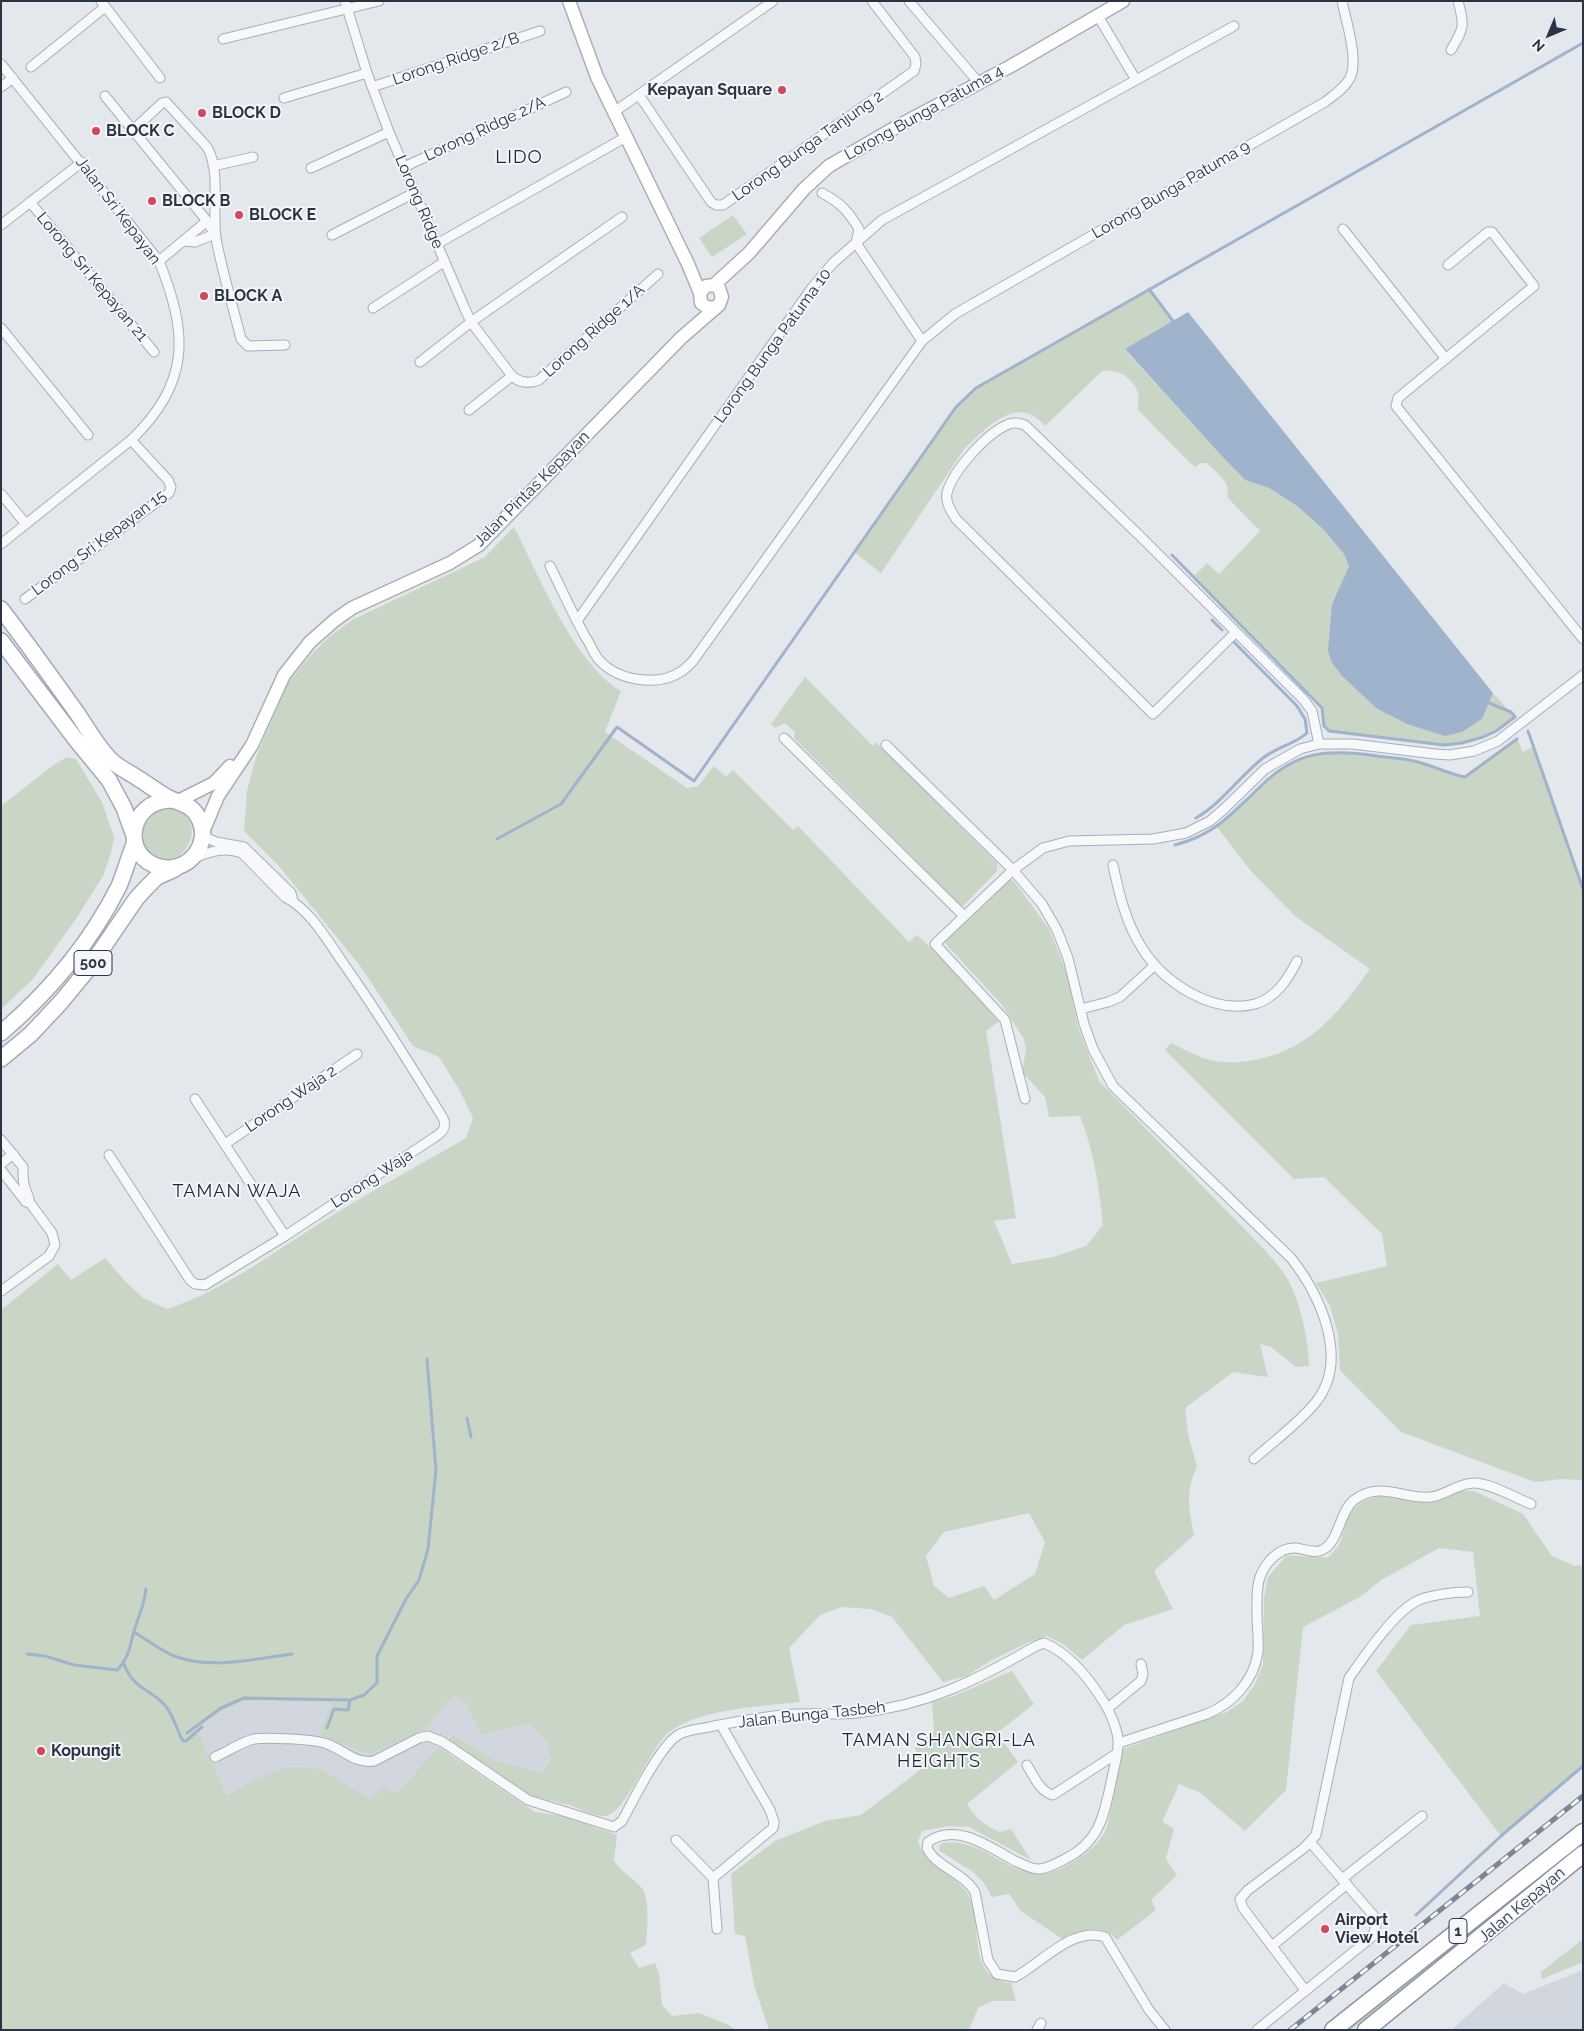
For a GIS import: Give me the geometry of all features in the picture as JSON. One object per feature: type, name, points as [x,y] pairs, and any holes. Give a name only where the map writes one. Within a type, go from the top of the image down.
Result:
[{"type":"highway","name":"Jalan Kepayan","points":[[1333,2030],[1583,1832]]},
{"type":"highway","name":"Jalan Kepayan","points":[[1366,2030],[1583,1854]]},
{"type":"main road","points":[[1,609],[113,762],[175,800],[190,807],[195,812],[199,818],[203,834],[200,846],[187,862],[166,868],[153,864],[142,855],[124,808],[109,780],[1,641]]},
{"type":"main road","name":"500","points":[[1,1033],[59,976],[85,942],[119,885],[137,821],[144,809],[156,802],[175,800]]},
{"type":"main road","name":"500","points":[[1,1059],[31,1034],[61,1002],[89,968],[136,899],[146,888],[157,877],[187,862]]},
{"type":"street","points":[[223,38],[346,6],[379,1]]},
{"type":"street","points":[[569,1],[588,56],[688,264],[706,291],[708,308],[719,303],[749,253]]},
{"type":"street","points":[[614,112],[772,1]]},
{"type":"street","name":"Lorong Bunga Tanjung 2","points":[[639,95],[711,202],[716,205],[724,205],[914,71],[915,57],[872,1]]},
{"type":"street","points":[[908,1],[979,83]]},
{"type":"street","name":"Lorong Bunga Patuma 4","points":[[749,253],[804,189],[830,166],[1122,1]]},
{"type":"street","name":"Lorong Bunga Patuma 9","points":[[550,566],[598,659],[608,668],[619,674],[643,680],[657,680],[681,671],[693,661],[922,341],[955,314],[1337,94],[1349,80],[1354,62],[1342,1]]},
{"type":"street","points":[[1451,50],[1462,30],[1464,21],[1458,1]]},
{"type":"street","points":[[30,67],[103,4],[160,78]]},
{"type":"street","name":"Lorong Ridge","points":[[346,6],[372,87],[389,132],[471,322],[512,376],[516,380],[527,383]]},
{"type":"street","points":[[1098,16],[1136,80]]},
{"type":"street","name":"Lorong Bunga Patuma 10","points":[[577,621],[811,289],[833,263],[882,220],[1234,26]]},
{"type":"street","name":"Lorong Ridge 2/B","points":[[372,87],[540,31]]},
{"type":"street","name":"Jalan Sri Kepayan","points":[[1,64],[82,162],[159,261],[173,296],[179,329],[179,356],[173,383],[160,408],[147,425],[131,440],[1,544]]},
{"type":"street","points":[[284,98],[367,72]]},
{"type":"street","points":[[1,87],[13,78]]},
{"type":"street","name":"Lorong Ridge 2/A","points":[[404,167],[566,92]]},
{"type":"street","points":[[105,96],[208,221],[215,236],[242,342],[248,346],[285,345]]},
{"type":"street","points":[[132,130],[162,103],[168,103],[207,147],[213,166],[215,236]]},
{"type":"street","points":[[311,168],[389,132]]},
{"type":"street","points":[[437,244],[626,137]]},
{"type":"street","points":[[213,166],[253,157]]},
{"type":"street","points":[[1,225],[82,162]]},
{"type":"street","points":[[332,235],[414,193]]},
{"type":"street","points":[[822,193],[839,202],[848,212],[859,229],[856,243],[922,341]]},
{"type":"street","name":"Lorong Sri Kepayan 21","points":[[30,202],[154,352]]},
{"type":"street","points":[[420,362],[471,322],[622,216]]},
{"type":"street","points":[[159,261],[208,221]]},
{"type":"street","points":[[1343,229],[1446,359]]},
{"type":"street","points":[[1448,265],[1490,231],[1493,232],[1534,286],[1398,398],[1396,406],[1583,639]]},
{"type":"street","points":[[183,241],[195,242],[215,236]]},
{"type":"street","points":[[706,291],[749,253]]},
{"type":"street","points":[[372,308],[444,262]]},
{"type":"street","name":"Lorong Ridge 1/A","points":[[527,383],[539,380],[658,274]]},
{"type":"street","points":[[706,291],[721,291],[719,303]]},
{"type":"street","name":"Jalan Pintas Kepayan","points":[[680,338],[695,317],[706,291]]},
{"type":"street","name":"Jalan Pintas Kepayan","points":[[203,834],[218,796],[252,745],[284,675],[310,642],[352,608],[450,563],[479,545],[680,338],[719,303]]},
{"type":"street","points":[[1,328],[88,435]]},
{"type":"street","points":[[469,410],[512,376]]},
{"type":"street","points":[[1236,632],[1153,714],[956,519],[947,502],[947,494],[956,475],[973,453],[994,433],[1009,424],[1025,425],[1143,538],[1303,699],[1312,711],[1319,744]]},
{"type":"street","name":"Lorong Sri Kepayan 15","points":[[25,599],[169,493],[171,487],[168,480],[131,440]]},
{"type":"street","points":[[1,494],[26,524]]},
{"type":"street","points":[[1025,1098],[1004,1020],[935,944],[1013,870],[1044,848],[1069,841],[1153,839],[1186,832],[1210,821],[1264,769],[1300,749],[1319,744],[1353,744],[1450,755],[1474,751],[1498,742],[1583,675]]},
{"type":"street","points":[[784,738],[964,916]]},
{"type":"street","name":"Jalan Pintas Kepayan","points":[[175,800],[214,783],[252,745]]},
{"type":"street","points":[[886,745],[1013,870],[1042,904],[1057,930],[1068,958],[1092,1049],[1113,1086],[1291,1258],[1307,1279],[1326,1329],[1331,1355],[1325,1386],[1316,1402],[1308,1411],[1254,1459]]},
{"type":"street","name":"Lorong Waja","points":[[203,834],[216,842],[244,847],[291,893],[294,901]]},
{"type":"street","name":"Lorong Waja","points":[[108,1155],[190,1280],[195,1284],[208,1284],[436,1137],[444,1129],[445,1124],[359,986],[312,920],[294,901],[285,897],[242,853],[234,850],[219,850],[187,862]]},
{"type":"street","points":[[1113,866],[1122,904],[1132,931],[1155,965],[1173,982],[1192,993],[1222,1004],[1238,1006],[1256,1004],[1272,995],[1287,981],[1297,961]]},
{"type":"street","points":[[1081,1009],[1120,997],[1155,965]]},
{"type":"street","name":"Lorong Waja 2","points":[[225,1144],[357,1054]]},
{"type":"street","points":[[195,1099],[285,1236]]},
{"type":"street","points":[[1,1140],[23,1167],[22,1182],[30,1203],[52,1233],[55,1246],[49,1256],[1,1291]]},
{"type":"street","points":[[1,1164],[13,1154]]},
{"type":"street","points":[[1,1170],[26,1202],[30,1203]]},
{"type":"street","points":[[1118,1743],[1207,1714],[1221,1708],[1231,1700],[1248,1680],[1254,1669],[1258,1652],[1257,1599],[1260,1576],[1274,1556],[1281,1550],[1296,1548],[1316,1552],[1324,1550],[1332,1542],[1345,1510],[1363,1494],[1377,1490],[1392,1490],[1421,1498],[1434,1496],[1460,1485],[1475,1482],[1531,1504]]},
{"type":"street","points":[[1305,1990],[1243,1908],[1240,1899],[1310,1842],[1316,1834],[1349,1678],[1401,1612],[1416,1601],[1459,1592],[1468,1592]]},
{"type":"street","name":"Jalan Bunga Tasbeh","points":[[215,1757],[252,1740],[264,1738],[318,1741],[328,1744],[357,1760],[366,1762],[374,1761],[419,1738],[428,1736],[443,1742],[528,1800],[614,1827],[622,1821],[660,1756],[677,1736],[686,1732],[795,1714],[858,1713],[902,1706],[948,1691],[982,1677],[1044,1643],[1054,1647],[1076,1666],[1108,1708],[1118,1743],[1100,1826],[1084,1848],[1070,1857],[1039,1870],[1029,1867],[977,1840],[962,1835],[947,1834],[936,1837],[928,1842],[927,1848],[934,1858],[970,1885],[974,1892],[988,1960],[997,1974],[1015,1976],[1074,1939],[1086,1934],[1098,1934],[1105,1937],[1149,2010],[1165,2030]]},
{"type":"street","points":[[1108,1708],[1141,1681],[1143,1674],[1141,1664]]},
{"type":"street","points":[[713,1878],[770,1832],[774,1822],[770,1810],[721,1725]]},
{"type":"street","points":[[1026,1765],[1044,1790],[1053,1795],[1116,1754]]},
{"type":"street","points":[[1272,1946],[1344,1881],[1422,1816]]},
{"type":"street","points":[[676,1840],[713,1878],[717,1929]]},
{"type":"street","points":[[1257,2030],[1373,1936],[1376,1930],[1373,1915],[1310,1842]]},
{"type":"shaded area","points":[[455,1695],[466,1705],[481,1735],[529,1724],[546,1741],[551,1759],[543,1773],[494,1760],[452,1734],[396,1794],[371,1799],[319,1768],[258,1778],[225,1795],[197,1729],[222,1711],[245,1701],[331,1703],[424,1730]]},
{"type":"shaded area","points":[[1583,1970],[1583,2030],[1451,2030],[1504,1983],[1523,1994]]},
{"type":"green space","points":[[733,215],[747,234],[712,257],[699,238]]},
{"type":"green space","points":[[1149,289],[1173,321],[1125,350],[1245,480],[1269,488],[1297,506],[1324,530],[1344,554],[1349,566],[1332,604],[1332,663],[1342,676],[1376,708],[1483,719],[1493,693],[1515,717],[1499,728],[1482,736],[1464,742],[1444,745],[1329,731],[1324,726],[1322,708],[1193,577],[1207,563],[1219,574],[1260,531],[1227,497],[1226,483],[1219,474],[1207,463],[1200,463],[1196,467],[1190,463],[1138,410],[1137,390],[1131,381],[1117,372],[1101,372],[1045,426],[1038,419],[1024,412],[1005,416],[987,428],[965,448],[881,573],[854,552],[956,407],[976,388]]},
{"type":"green space","points":[[514,527],[546,593],[573,640],[604,678],[621,691],[605,732],[687,788],[698,786],[714,766],[726,777],[733,770],[793,830],[798,826],[909,942],[917,935],[960,976],[998,1022],[986,1031],[1016,1218],[994,1221],[1012,1264],[1053,1257],[1086,1246],[1103,1225],[1098,1183],[1080,1116],[1049,1117],[1045,1097],[1022,1072],[1026,1050],[1024,1039],[1002,1005],[944,942],[1008,879],[1011,879],[1049,929],[1068,978],[1078,1027],[1099,1081],[1264,1249],[1283,1272],[1300,1310],[1309,1366],[1296,1367],[1271,1347],[1260,1344],[1268,1377],[1233,1372],[1185,1408],[1188,1434],[1197,1467],[1189,1492],[1194,1535],[1154,1571],[1173,1609],[1124,1625],[1082,1660],[1063,1644],[1047,1636],[1029,1642],[990,1661],[967,1676],[943,1682],[892,1617],[871,1609],[841,1607],[820,1615],[789,1648],[800,1702],[731,1710],[680,1725],[668,1733],[661,1741],[621,1804],[613,1813],[605,1816],[592,1814],[569,1805],[528,1794],[448,1740],[452,1734],[494,1760],[543,1773],[551,1759],[546,1741],[529,1724],[481,1735],[466,1705],[455,1695],[424,1730],[370,1754],[320,1735],[331,1703],[245,1701],[222,1711],[197,1729],[226,1795],[258,1778],[289,1767],[319,1768],[371,1799],[384,1785],[396,1794],[439,1747],[535,1812],[562,1816],[617,1835],[614,1861],[640,1886],[646,1898],[648,1914],[646,1945],[630,1953],[639,1968],[655,1963],[659,1974],[662,2005],[672,2016],[699,2013],[729,2025],[735,2030],[1,2030],[1,1310],[58,1264],[71,1280],[105,1258],[143,1298],[167,1309],[187,1302],[227,1282],[358,1200],[466,1138],[473,1118],[459,1089],[439,1057],[413,1046],[361,967],[278,865],[244,831],[247,791],[256,757],[288,683],[310,656],[330,636],[352,620],[485,557]],"holes":[[[1029,1513],[1045,1542],[1035,1574],[994,1600],[984,1586],[949,1598],[934,1586],[926,1556],[944,1532]]]},
{"type":"green space","points":[[805,677],[873,746],[876,742],[997,863],[997,871],[963,906],[794,738],[795,732],[785,723],[775,728],[771,724]]},
{"type":"green space","points":[[1517,739],[1523,752],[1534,746],[1583,889],[1583,1480],[1562,1479],[1535,1482],[1401,1432],[1340,1370],[1338,1334],[1330,1306],[1316,1283],[1387,1266],[1382,1234],[1324,1177],[1294,1179],[1165,1050],[1171,1043],[1203,1058],[1231,1062],[1269,1057],[1287,1050],[1319,1029],[1333,1016],[1370,969],[1295,916],[1250,870],[1217,827],[1275,773],[1299,759],[1315,754],[1352,752],[1414,761],[1465,777]]},
{"type":"green space","points":[[67,757],[76,759],[102,802],[114,837],[111,853],[103,876],[76,919],[32,980],[1,1009],[1,806],[51,767]]},
{"type":"green space","points":[[169,807],[184,814],[191,825],[192,836],[187,847],[179,856],[169,860],[157,859],[146,851],[139,833],[151,811]]},
{"type":"green space","points":[[1462,1491],[1474,1491],[1523,1514],[1552,1556],[1575,1566],[1583,1565],[1583,1766],[1501,1836],[1376,1671],[1411,1625],[1480,1616],[1473,1552],[1439,1548],[1381,1580],[1360,1597],[1303,1627],[1286,1790],[1245,1831],[1199,1792],[1179,1784],[1162,1822],[1174,1829],[1166,1859],[1177,1875],[1151,1900],[1156,1910],[1117,1940],[1105,1931],[1092,1929],[1085,1930],[1064,1940],[1021,1911],[1009,1894],[992,1897],[983,1882],[973,1872],[940,1851],[939,1847],[942,1843],[961,1843],[978,1849],[1023,1871],[1039,1873],[1057,1870],[1088,1852],[1102,1837],[1107,1827],[1123,1749],[1227,1712],[1243,1701],[1255,1684],[1263,1664],[1264,1598],[1268,1577],[1286,1556],[1329,1557],[1339,1545],[1352,1511],[1365,1501],[1375,1497],[1436,1502]]},
{"type":"green space","points":[[1012,1671],[1034,1704],[997,1733],[1018,1762],[967,1804],[985,1824],[999,1832],[1011,1829],[1031,1860],[969,1827],[948,1826],[922,1831],[918,1841],[926,1857],[965,1890],[975,1916],[978,1945],[986,1970],[996,1979],[1011,1983],[1016,2001],[992,2001],[978,2008],[969,2030],[769,2030],[754,1985],[745,1936],[735,1934],[731,1874],[775,1841],[825,1821],[861,1815],[920,1770],[915,1748],[934,1731],[932,1702],[954,1696]]},
{"type":"green space","points":[[1583,1839],[1583,1843],[1351,2030],[1346,2030]]},
{"type":"green space","points":[[1583,1939],[1583,1962],[1542,1979],[1541,1972]]},
{"type":"water","points":[[1188,312],[1493,693],[1483,718],[1462,732],[1445,736],[1407,724],[1376,708],[1342,676],[1332,663],[1328,651],[1332,604],[1349,566],[1344,554],[1324,530],[1297,506],[1269,488],[1245,480],[1125,349]]},
{"type":"waterway","points":[[497,839],[561,804],[617,727],[694,781],[956,407],[976,388],[1583,43]]},
{"type":"waterway","points":[[1149,289],[1173,321]]},
{"type":"waterway","points":[[1172,555],[1322,708],[1324,726],[1329,731],[1444,745],[1462,743],[1496,731],[1515,717],[1511,712],[1489,703]]},
{"type":"waterway","points":[[1212,620],[1222,630]]},
{"type":"waterway","points":[[1196,818],[1223,797],[1263,758],[1307,733],[1305,719],[1297,706],[1233,641]]},
{"type":"waterway","points":[[1528,731],[1583,889]]},
{"type":"waterway","points":[[1175,845],[1202,835],[1212,829],[1274,774],[1301,759],[1329,753],[1360,754],[1405,759],[1465,777],[1517,739]]},
{"type":"waterway","points":[[187,1733],[221,1708],[244,1698],[350,1700],[364,1695],[377,1683],[377,1656],[406,1599],[419,1580],[428,1549],[436,1470],[427,1359]]},
{"type":"waterway","points":[[467,1418],[471,1437]]},
{"type":"waterway","points":[[27,1654],[45,1656],[74,1665],[117,1670],[128,1652],[143,1606],[146,1589]]},
{"type":"waterway","points":[[134,1632],[174,1656],[188,1660],[218,1663],[248,1661],[292,1654]]},
{"type":"waterway","points":[[124,1664],[133,1680],[167,1708],[183,1741],[186,1741],[202,1727]]},
{"type":"waterway","points":[[327,1728],[334,1709],[348,1710],[350,1700]]},
{"type":"waterway","points":[[1416,1915],[1501,1836],[1583,1766]]},
{"type":"railway","points":[[1290,2030],[1583,1796]]},
{"type":"place","name":"Kepayan Square","points":[[782,90]]},
{"type":"place","name":"BLOCK D","points":[[202,113]]},
{"type":"place","name":"BLOCK C","points":[[96,131]]},
{"type":"place","name":"BLOCK B","points":[[152,201]]},
{"type":"place","name":"BLOCK E","points":[[239,215]]},
{"type":"place","name":"BLOCK A","points":[[204,296]]},
{"type":"place","name":"Kopungit","points":[[41,1751]]},
{"type":"place","name":"Airport View Hotel","points":[[1325,1929]]},
{"type":"district","name":"LIDO","points":[[519,157]]},
{"type":"district","name":"TAMAN WAJA","points":[[237,1192]]},
{"type":"district","name":"TAMAN SHANGRI-LA HEIGHTS","points":[[939,1751]]}]
